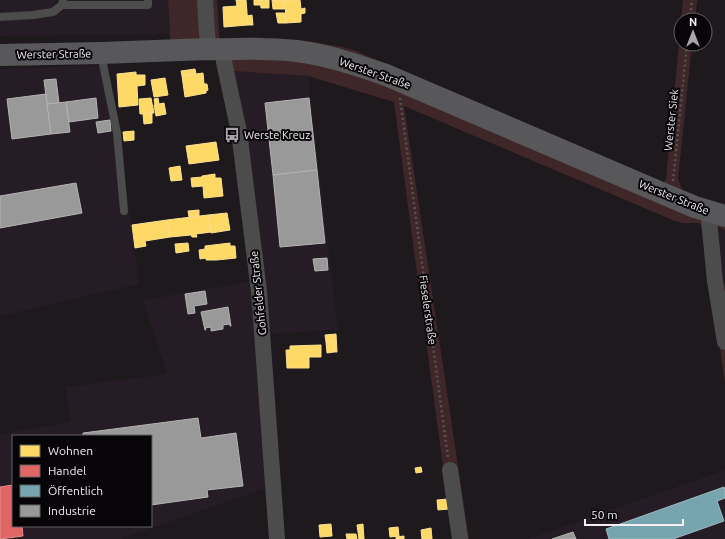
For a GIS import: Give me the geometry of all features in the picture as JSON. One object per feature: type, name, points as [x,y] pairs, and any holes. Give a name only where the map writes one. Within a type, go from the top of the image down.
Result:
[{"type":"main road","name":"Werster Straße","points":[[0,55],[215,49],[264,49],[298,51],[315,54],[344,61],[386,75],[404,94],[718,214]]},
{"type":"street","name":"Gohfelder Straße","points":[[205,0],[215,49],[224,62],[240,132],[259,292],[278,539]]},
{"type":"street","points":[[718,214],[709,220],[719,285],[725,342]]},
{"type":"street","points":[[450,470],[460,539]]},
{"type":"lane","points":[[0,17],[53,12],[63,2],[148,5],[148,0]]},
{"type":"lane","points":[[101,53],[117,133],[124,211]]},
{"type":"path","points":[[691,12],[692,0]]},
{"type":"path","name":"Werster Siek","points":[[671,197],[686,52]]},
{"type":"path","name":"Fieselerstraße","points":[[404,94],[450,470]]},
{"type":"shaded area","points":[[0,0],[168,0],[170,34],[0,36]]},
{"type":"shaded area","points":[[168,0],[217,0],[220,48],[171,50]]},
{"type":"shaded area","points":[[683,0],[697,0],[696,12],[682,12]]},
{"type":"shaded area","points":[[308,41],[357,51],[662,184],[666,179],[678,52],[691,52],[678,179],[683,191],[725,207],[725,230],[719,227],[716,231],[725,304],[725,383],[702,226],[699,223],[683,223],[675,221],[404,106],[469,539],[454,539],[394,102],[308,76],[232,71],[228,46],[309,47]]},
{"type":"shaded area","points":[[100,65],[119,133],[139,284],[0,316],[0,69]]},
{"type":"shaded area","points":[[232,71],[308,76],[338,330],[265,334],[275,485],[120,539],[0,539],[0,434],[70,422],[66,387],[167,374],[143,300],[255,281]]},
{"type":"shaded area","points":[[720,227],[725,230],[725,304],[716,231]]},
{"type":"shaded area","points":[[725,470],[725,539],[528,539]]},
{"type":"building: Wohnen","points":[[236,0],[246,0],[248,25],[224,27],[223,7],[237,6]]},
{"type":"building: Wohnen","points":[[254,0],[260,0],[261,5],[254,5]]},
{"type":"building: Wohnen","points":[[260,0],[269,0],[269,8],[261,8]]},
{"type":"building: Wohnen","points":[[272,0],[285,0],[285,9],[273,9]]},
{"type":"building: Wohnen","points":[[285,0],[300,0],[301,9],[305,8],[305,13],[301,14],[301,22],[286,23]]},
{"type":"building: Wohnen","points":[[276,13],[285,13],[286,23],[278,23]]},
{"type":"building: Wohnen","points":[[252,15],[253,25],[248,25],[247,16]]},
{"type":"building: Wohnen","points":[[195,69],[196,74],[182,76],[181,71]]},
{"type":"building: Wohnen","points":[[136,72],[136,75],[145,75],[145,85],[137,86],[138,105],[119,107],[117,74]]},
{"type":"building: Wohnen","points":[[203,73],[204,84],[207,84],[208,90],[206,93],[185,97],[182,76]]},
{"type":"building: Wohnen","points":[[165,78],[168,95],[154,97],[151,80]]},
{"type":"building: Wohnen","points":[[151,98],[154,113],[140,114],[139,99]]},
{"type":"building: Wohnen","points":[[158,98],[159,104],[155,105],[154,99]]},
{"type":"building: Wohnen","points":[[164,103],[166,114],[156,116],[154,105]]},
{"type":"building: Wohnen","points":[[152,113],[152,123],[144,124],[143,114]]},
{"type":"building: Wohnen","points":[[134,131],[134,140],[124,141],[123,132]]},
{"type":"building: Wohnen","points":[[216,142],[219,160],[189,164],[186,146]]},
{"type":"building: Wohnen","points":[[180,166],[181,173],[170,175],[169,168]]},
{"type":"building: Wohnen","points":[[181,173],[182,180],[171,181],[170,175]]},
{"type":"building: Wohnen","points":[[215,174],[215,178],[221,178],[223,196],[204,198],[203,186],[192,187],[191,178]]},
{"type":"building: Wohnen","points":[[199,210],[199,216],[189,217],[188,211]]},
{"type":"building: Wohnen","points":[[227,213],[230,230],[211,233],[208,215]]},
{"type":"building: Wohnen","points":[[208,215],[211,232],[196,234],[197,237],[192,237],[191,235],[170,237],[167,220]]},
{"type":"building: Wohnen","points":[[167,220],[170,237],[145,241],[146,246],[135,248],[132,225]]},
{"type":"building: Wohnen","points":[[188,243],[189,251],[176,253],[175,244]]},
{"type":"building: Wohnen","points":[[230,243],[230,246],[235,246],[236,258],[217,260],[206,260],[206,258],[200,259],[199,250],[205,249],[205,246]]},
{"type":"building: Wohnen","points":[[336,334],[337,352],[334,352],[333,341],[326,342],[325,335]]},
{"type":"building: Wohnen","points":[[333,341],[334,352],[327,353],[326,342]]},
{"type":"building: Wohnen","points":[[321,345],[321,357],[309,357],[309,368],[287,368],[286,350],[290,350],[290,346]]},
{"type":"building: Wohnen","points":[[421,467],[422,472],[416,473],[415,468]]},
{"type":"building: Wohnen","points":[[448,499],[449,509],[438,510],[437,500]]},
{"type":"building: Wohnen","points":[[331,524],[332,536],[320,537],[319,525]]},
{"type":"building: Wohnen","points":[[363,524],[364,539],[359,539],[357,525]]},
{"type":"building: Wohnen","points":[[398,527],[399,536],[390,537],[389,528]]},
{"type":"building: Wohnen","points":[[431,528],[432,539],[422,539],[421,530]]},
{"type":"building: Wohnen","points":[[346,534],[356,534],[357,539],[347,539]]},
{"type":"building: Wohnen","points":[[404,536],[404,539],[396,539],[396,537]]},
{"type":"building: Handel","points":[[12,485],[12,527],[22,527],[23,536],[0,539],[0,487]]},
{"type":"building: Öffentlich","points":[[724,487],[725,498],[717,501],[724,521],[673,539],[609,539],[606,529]]},
{"type":"building: Industrie","points":[[56,79],[59,103],[47,104],[44,80]]},
{"type":"building: Industrie","points":[[46,94],[51,134],[12,139],[7,99]]},
{"type":"building: Industrie","points":[[96,98],[98,118],[69,122],[66,102]]},
{"type":"building: Industrie","points":[[309,98],[317,170],[273,175],[265,103]]},
{"type":"building: Industrie","points":[[66,102],[70,132],[51,134],[47,104]]},
{"type":"building: Industrie","points":[[110,120],[111,131],[98,133],[96,122]]},
{"type":"building: Industrie","points":[[317,170],[325,243],[280,247],[273,175]]},
{"type":"building: Industrie","points":[[76,183],[82,213],[0,228],[0,196]]},
{"type":"building: Industrie","points":[[327,258],[328,270],[315,271],[313,259]]},
{"type":"building: Industrie","points":[[205,291],[207,304],[194,306],[195,313],[188,314],[185,294]]},
{"type":"building: Industrie","points":[[228,307],[231,326],[230,324],[223,325],[223,329],[211,331],[211,327],[205,328],[205,330],[201,312]]},
{"type":"building: Industrie","points":[[198,418],[201,438],[236,433],[243,486],[207,490],[208,497],[152,505],[152,435],[83,435],[83,433]]},
{"type":"building: Industrie","points":[[573,532],[576,539],[552,539]]},
{"type":"place","name":"Werste Kreuz","points":[[232,135]]}]
